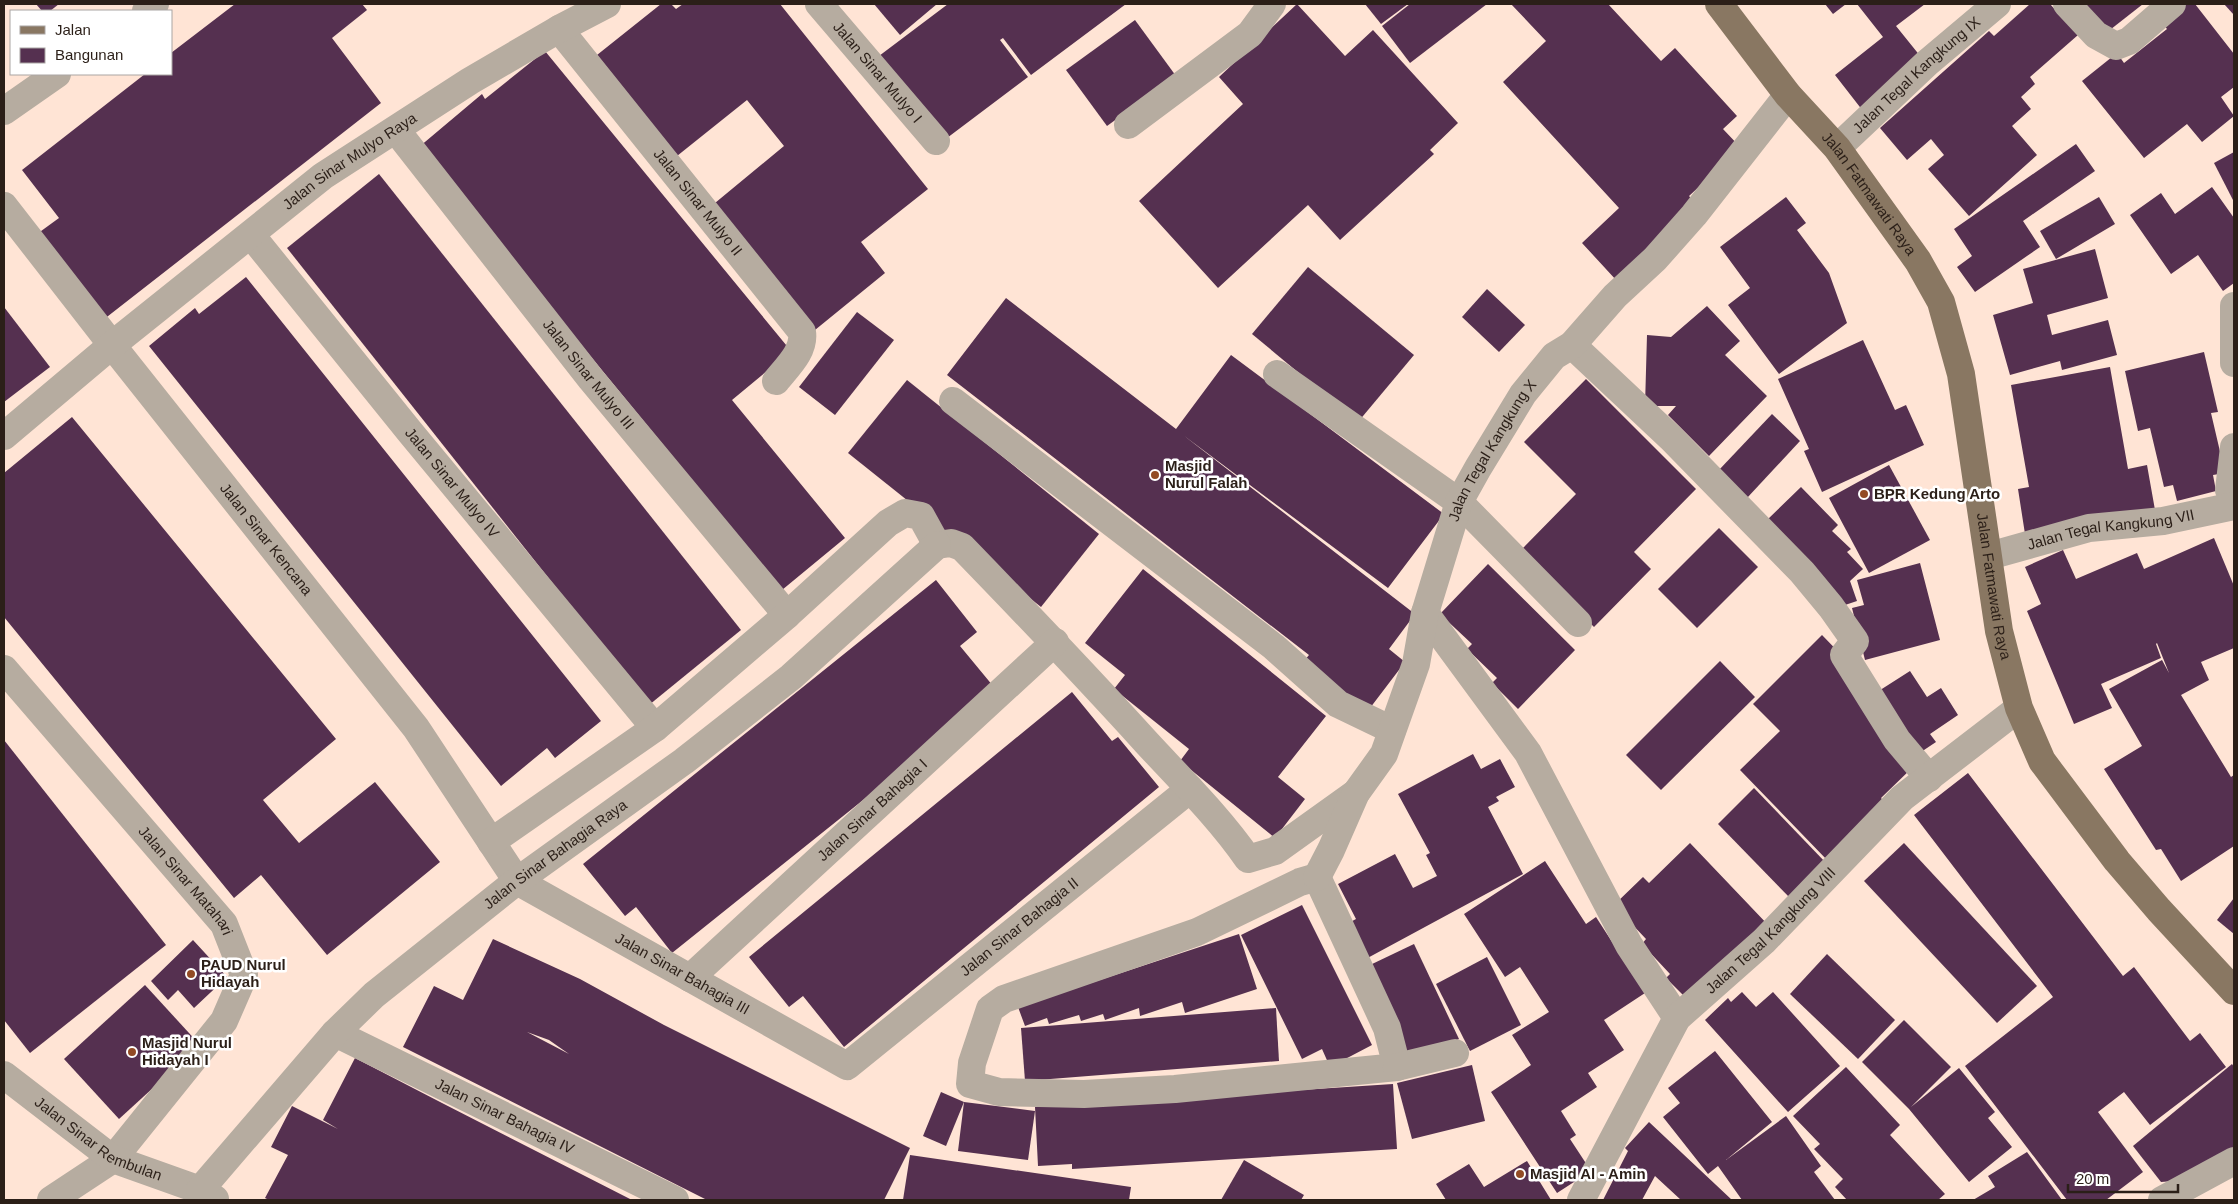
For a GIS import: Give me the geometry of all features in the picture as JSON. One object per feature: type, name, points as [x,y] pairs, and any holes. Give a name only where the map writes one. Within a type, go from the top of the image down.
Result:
[{"type":"main road","name":"Jalan Fatmawati Raya","points":[[1719,4],[1788,95],[1838,148],[1918,261],[1941,302],[1961,374],[1999,631],[2018,708],[2042,761],[2159,910],[2234,991]]},
{"type":"street","name":"Jalan Sinar Mulyo Raya","points":[[4,436],[112,345],[323,176],[470,81],[607,4]]},
{"type":"street","name":"Jalan Sinar Mulyo I","points":[[820,4],[936,141]]},
{"type":"street","points":[[1128,125],[1250,34],[1272,4]]},
{"type":"street","name":"Jalan Tegal Kangkung IX","points":[[1838,148],[1927,63],[1997,4]]},
{"type":"street","points":[[2067,4],[2096,35],[2116,46],[2129,41],[2172,4]]},
{"type":"street","name":"Jalan Sinar Mulyo II","points":[[560,29],[802,332],[801,348],[776,381]]},
{"type":"street","points":[[4,111],[56,75]]},
{"type":"street","name":"Jalan Tegal Kangkung X","points":[[1317,877],[1356,793],[1384,754],[1416,664],[1425,613],[1459,502],[1523,394],[1554,356],[1572,344],[1615,296],[1655,259],[1694,215],[1788,95]]},
{"type":"street","name":"Jalan Sinar Mulyo III","points":[[396,130],[591,379],[788,615]]},
{"type":"street","name":"Jalan Sinar Kencana","points":[[4,206],[416,728],[517,882]]},
{"type":"street","name":"Jalan Sinar Mulyo IV","points":[[251,235],[410,432],[655,728]]},
{"type":"street","points":[[2234,306],[2234,363]]},
{"type":"street","points":[[1572,344],[1671,438],[1802,572],[1831,607],[1855,641],[1844,655],[1897,740],[1929,778]]},
{"type":"street","points":[[1277,374],[1459,502],[1578,623]]},
{"type":"street","points":[[953,401],[1274,647],[1338,704],[1392,730]]},
{"type":"street","name":"Jalan Tegal Kangkung VII","points":[[1989,556],[2089,528],[2163,521],[2234,504],[2230,490],[2234,447]]},
{"type":"street","points":[[491,842],[655,728],[788,615],[888,523],[905,513],[921,516],[937,545],[951,543],[962,547],[1055,642],[1190,789],[1248,859],[1275,851],[1356,793]]},
{"type":"street","name":"Jalan Sinar Bahagia Raya","points":[[208,1195],[334,1033],[374,995],[517,882],[684,761],[791,677],[937,545]]},
{"type":"street","points":[[1425,613],[1528,754],[1629,946],[1677,1018]]},
{"type":"street","name":"Jalan Sinar Bahagia I","points":[[690,978],[1055,642]]},
{"type":"street","name":"Jalan Sinar Matahari","points":[[4,669],[224,924],[244,975],[224,1021],[113,1159],[50,1200]]},
{"type":"street","name":"Jalan Tegal Kangkung VIII","points":[[1581,1200],[1677,1018],[1764,941],[1902,798],[2018,708]]},
{"type":"street","name":"Jalan Sinar Bahagia II","points":[[847,1066],[1190,789]]},
{"type":"street","points":[[1397,1067],[1387,1028],[1317,877],[1300,882],[1197,932],[1004,999],[990,1009],[972,1063],[970,1084],[999,1092],[1084,1094],[1175,1089],[1397,1067],[1455,1053]]},
{"type":"street","name":"Jalan Sinar Bahagia III","points":[[517,882],[847,1066]]},
{"type":"street","name":"Jalan Sinar Bahagia IV","points":[[334,1033],[675,1200]]},
{"type":"street","name":"Jalan Sinar Rembulan","points":[[4,1075],[113,1159],[208,1195]]},
{"type":"street","points":[[2162,1200],[2234,1162]]},
{"type":"building","points":[[36,4],[59,4],[51,10],[41,10]]},
{"type":"building","points":[[235,4],[362,4],[367,10],[332,38],[381,103],[103,320],[37,234],[59,218],[22,170],[144,75],[172,75],[172,52]]},
{"type":"building","points":[[661,4],[671,4],[676,9],[683,4],[780,4],[928,189],[861,242],[885,273],[815,330],[715,203],[784,146],[747,100],[677,156],[597,55]]},
{"type":"building","points":[[874,4],[937,4],[900,35]]},
{"type":"building","points":[[948,4],[1126,4],[1031,75],[1003,38],[1000,40],[1028,77],[943,141],[879,56]]},
{"type":"building","points":[[1297,4],[1345,56],[1373,30],[1458,123],[1430,150],[1434,154],[1340,240],[1308,205],[1218,288],[1139,201],[1243,104],[1219,77]]},
{"type":"building","points":[[1365,4],[1408,4],[1381,24]]},
{"type":"building","points":[[1410,4],[1487,4],[1410,63],[1382,26]]},
{"type":"building","points":[[1511,4],[1608,4],[1661,61],[1675,48],[1737,116],[1723,129],[1741,148],[1689,196],[1698,206],[1617,281],[1582,243],[1619,208],[1503,82],[1546,41]]},
{"type":"building","points":[[1825,4],[1846,4],[1833,14]]},
{"type":"building","points":[[1857,4],[1925,4],[1896,26],[1925,62],[1863,111],[1835,75],[1883,37]]},
{"type":"building","points":[[2030,4],[2050,4],[2078,35],[2030,77],[2035,84],[2021,97],[2031,109],[2012,126],[2037,155],[1969,216],[1928,169],[1944,155],[1931,139],[1907,160],[1880,128],[1989,31],[1994,36]]},
{"type":"building","points":[[2083,4],[2143,4],[2106,33]]},
{"type":"building","points":[[2180,4],[2195,4],[2234,54],[2234,87],[2221,97],[2234,116],[2202,142],[2187,124],[2144,158],[2082,81],[2117,53],[2124,63],[2167,29],[2160,20]]},
{"type":"building","points":[[2224,4],[2234,4],[2234,15]]},
{"type":"building","points":[[1135,20],[1176,76],[1107,126],[1066,70]]},
{"type":"building","points":[[545,51],[791,351],[732,400],[845,538],[782,590],[419,147],[482,94],[485,99]]},
{"type":"building","points":[[2076,144],[2095,171],[2023,221],[2040,247],[1975,292],[1957,267],[1972,256],[1954,229]]},
{"type":"building","points":[[2234,152],[2234,202],[2214,163]]},
{"type":"building","points":[[379,174],[741,630],[649,705],[287,248]]},
{"type":"building","points":[[2212,187],[2234,218],[2234,283],[2223,291],[2198,255],[2171,274],[2130,215],[2161,193],[2175,214]]},
{"type":"building","points":[[1786,197],[1806,223],[1797,230],[1829,273],[1847,323],[1779,374],[1728,305],[1750,288],[1720,247]]},
{"type":"building","points":[[2099,197],[2115,224],[2056,259],[2040,231]]},
{"type":"building","points":[[2095,249],[2108,298],[2047,315],[2052,335],[2108,320],[2117,355],[2062,370],[2060,361],[2010,375],[1993,315],[2033,303],[2023,269]]},
{"type":"building","points":[[1308,267],[1414,355],[1358,422],[1252,334]]},
{"type":"building","points":[[246,277],[601,721],[555,758],[547,748],[501,786],[149,346],[195,308],[199,314]]},
{"type":"building","points":[[1487,289],[1525,325],[1499,352],[1462,317]]},
{"type":"building","points":[[1006,298],[1176,429],[1231,355],[1444,514],[1388,588],[1183,435],[1415,614],[1389,649],[1405,662],[1367,712],[1303,662],[1309,655],[947,375]]},
{"type":"building","points":[[1707,306],[1740,341],[1725,355],[1767,396],[1709,456],[1668,415],[1676,406],[1645,406],[1647,335],[1671,337]]},
{"type":"building","points":[[4,307],[50,367],[4,402]]},
{"type":"building","points":[[857,312],[894,340],[835,415],[799,387]]},
{"type":"building","points":[[1863,340],[1895,410],[1906,405],[1924,445],[1822,492],[1804,451],[1809,449],[1778,379]]},
{"type":"building","points":[[2204,352],[2218,412],[2211,413],[2225,473],[2213,475],[2216,491],[2177,501],[2173,485],[2164,487],[2150,428],[2138,431],[2125,371]]},
{"type":"building","points":[[2110,367],[2128,469],[2147,465],[2155,510],[2025,534],[2018,489],[2029,487],[2011,385]]},
{"type":"building","points":[[1586,379],[1696,489],[1634,552],[1651,569],[1594,627],[1519,552],[1576,494],[1524,442]]},
{"type":"building","points":[[907,380],[1099,534],[1041,607],[848,453]]},
{"type":"building","points":[[1772,414],[1800,441],[1747,498],[1718,471]]},
{"type":"building","points":[[72,417],[336,739],[263,800],[299,843],[375,782],[440,862],[327,955],[261,875],[234,898],[4,617],[4,473]]},
{"type":"building","points":[[1889,465],[1930,540],[1869,573],[1829,498]]},
{"type":"building","points":[[1801,487],[1838,525],[1832,531],[1851,549],[1847,552],[1863,569],[1850,581],[1857,601],[1836,608],[1766,521]]},
{"type":"building","points":[[1719,528],[1758,567],[1697,628],[1658,589]]},
{"type":"building","points":[[2214,538],[2234,586],[2234,648],[2201,662],[2209,680],[2181,695],[2231,777],[2234,775],[2234,846],[2181,881],[2161,849],[2156,850],[2104,769],[2142,746],[2109,689],[2162,660],[2169,673],[2157,643],[2161,658],[2101,684],[2112,708],[2074,724],[2027,611],[2041,604],[2025,567],[2063,550],[2076,579],[2137,553],[2144,569]]},
{"type":"building","points":[[1920,563],[1940,640],[1865,660],[1852,608],[1864,605],[1857,580]]},
{"type":"building","points":[[1488,564],[1575,650],[1518,709],[1492,683],[1497,678],[1467,649],[1472,644],[1440,614]]},
{"type":"building","points":[[1143,569],[1326,716],[1278,777],[1305,799],[1275,838],[1180,761],[1189,749],[1114,689],[1125,675],[1085,643]]},
{"type":"building","points":[[936,580],[977,632],[960,646],[998,692],[672,953],[636,907],[625,916],[583,864]]},
{"type":"building","points":[[1822,635],[1855,669],[1915,765],[1881,798],[1886,804],[1828,861],[1740,770],[1780,731],[1753,704]]},
{"type":"building","points":[[1720,661],[1755,697],[1661,790],[1626,755]]},
{"type":"building","points":[[1910,671],[1927,697],[1941,688],[1958,715],[1930,734],[1936,742],[1915,756],[1874,694]]},
{"type":"building","points":[[1072,692],[1112,741],[1118,737],[1159,787],[844,1047],[803,996],[789,1007],[749,957]]},
{"type":"building","points":[[4,740],[166,945],[30,1053],[4,1020]]},
{"type":"building","points":[[1473,754],[1481,769],[1500,759],[1515,787],[1496,797],[1499,801],[1488,807],[1523,874],[1362,961],[1343,926],[1356,919],[1338,884],[1395,854],[1413,888],[1437,876],[1426,855],[1430,853],[1398,794]]},
{"type":"building","points":[[1968,773],[2123,976],[2134,967],[2190,1041],[2200,1033],[2226,1067],[2150,1125],[2124,1092],[2098,1112],[2143,1172],[2106,1200],[2067,1200],[1965,1066],[2053,997],[1914,815]]},
{"type":"building","points":[[1754,788],[1827,864],[1791,899],[1718,824]]},
{"type":"building","points":[[1690,843],[1770,927],[1691,1003],[1666,978],[1670,974],[1642,944],[1646,939],[1614,905],[1643,877],[1649,883]]},
{"type":"building","points":[[1904,843],[2037,986],[1997,1023],[1864,881]]},
{"type":"building","points":[[1545,861],[1586,924],[1596,917],[1645,993],[1604,1020],[1624,1050],[1588,1073],[1597,1087],[1561,1111],[1576,1135],[1570,1139],[1591,1171],[1557,1193],[1491,1092],[1531,1065],[1512,1035],[1549,1012],[1520,967],[1505,977],[1464,914]]},
{"type":"building","points":[[2234,898],[2234,934],[2217,920]]},
{"type":"building","points":[[1302,905],[1372,1045],[1330,1067],[1322,1049],[1302,1059],[1241,935]]},
{"type":"building","points":[[1239,934],[1257,989],[1185,1013],[1182,1002],[1140,1016],[1139,1008],[1105,1020],[1103,1014],[1081,1021],[1079,1015],[1049,1024],[1047,1018],[1025,1026],[1018,1007]]},
{"type":"building","points":[[493,939],[580,979],[664,1025],[910,1148],[884,1200],[707,1200],[403,1047],[434,986],[463,1000]],"holes":[[[527,1032],[549,1040],[569,1054]]]},
{"type":"building","name":"PAUD Nurul Hidayah","points":[[193,940],[227,977],[194,1008],[178,990],[168,1000],[151,981]]},
{"type":"building","points":[[1414,944],[1459,1039],[1410,1062],[1370,965]]},
{"type":"building","points":[[1827,954],[1895,1020],[1858,1059],[1790,994]]},
{"type":"building","points":[[1487,957],[1521,1025],[1470,1051],[1436,984]]},
{"type":"building","name":"Masjid Nurul Hidayah I","points":[[145,985],[200,1045],[119,1119],[64,1059]]},
{"type":"building","points":[[1742,992],[1756,1007],[1773,992],[1840,1066],[1788,1112],[1705,1020],[1728,998],[1731,1002]]},
{"type":"building","points":[[1276,1008],[1279,1061],[1025,1081],[1021,1028]]},
{"type":"building","points":[[1904,1020],[1951,1067],[1911,1107],[1959,1068],[1995,1112],[1988,1118],[2012,1147],[1969,1182],[1909,1109],[1862,1062]]},
{"type":"building","points":[[1715,1051],[1772,1122],[1726,1160],[1786,1116],[1821,1166],[1814,1172],[1835,1200],[1742,1200],[1718,1166],[1708,1174],[1663,1117],[1680,1103],[1668,1088]]},
{"type":"building","points":[[355,1058],[632,1200],[269,1200],[265,1198],[288,1155],[271,1147],[292,1106],[338,1129],[323,1120]]},
{"type":"building","points":[[2232,1064],[2234,1067],[2234,1154],[2186,1180],[2161,1182],[2133,1146]]},
{"type":"building","points":[[1472,1065],[1485,1121],[1412,1139],[1397,1083]]},
{"type":"building","points":[[1846,1067],[1900,1125],[1890,1135],[1945,1194],[1938,1200],[1847,1200],[1835,1187],[1843,1179],[1814,1149],[1820,1144],[1793,1116]]},
{"type":"building","points":[[1393,1084],[1397,1149],[1072,1169],[1072,1164],[1038,1166],[1035,1107]]},
{"type":"building","points":[[941,1092],[964,1102],[946,1146],[923,1136]]},
{"type":"building","points":[[964,1102],[1035,1111],[1028,1160],[958,1151]]},
{"type":"building","points":[[1649,1122],[1732,1200],[1681,1200],[1655,1176],[1642,1200],[1603,1200],[1628,1151],[1625,1148]]},
{"type":"building","points":[[2027,1152],[2062,1200],[1973,1200],[1995,1187],[1988,1176]]},
{"type":"building","points":[[910,1155],[1131,1187],[1129,1200],[903,1200]]},
{"type":"building","points":[[1244,1160],[1304,1195],[1301,1200],[1221,1200]]},
{"type":"building","name":"Masjid Al - Amin","points":[[1527,1161],[1551,1200],[1446,1200],[1436,1184],[1469,1164],[1484,1187]]},
{"type":"place","name":"Masjid Nurul Falah","points":[[1155,475]]},
{"type":"place","name":"BPR Kedung Arto","points":[[1864,494]]},
{"type":"place","name":"PAUD Nurul Hidayah","points":[[191,974]]},
{"type":"place","name":"Masjid Nurul Hidayah I","points":[[132,1052]]},
{"type":"place","name":"Masjid Al - Amin","points":[[1520,1174]]}]
